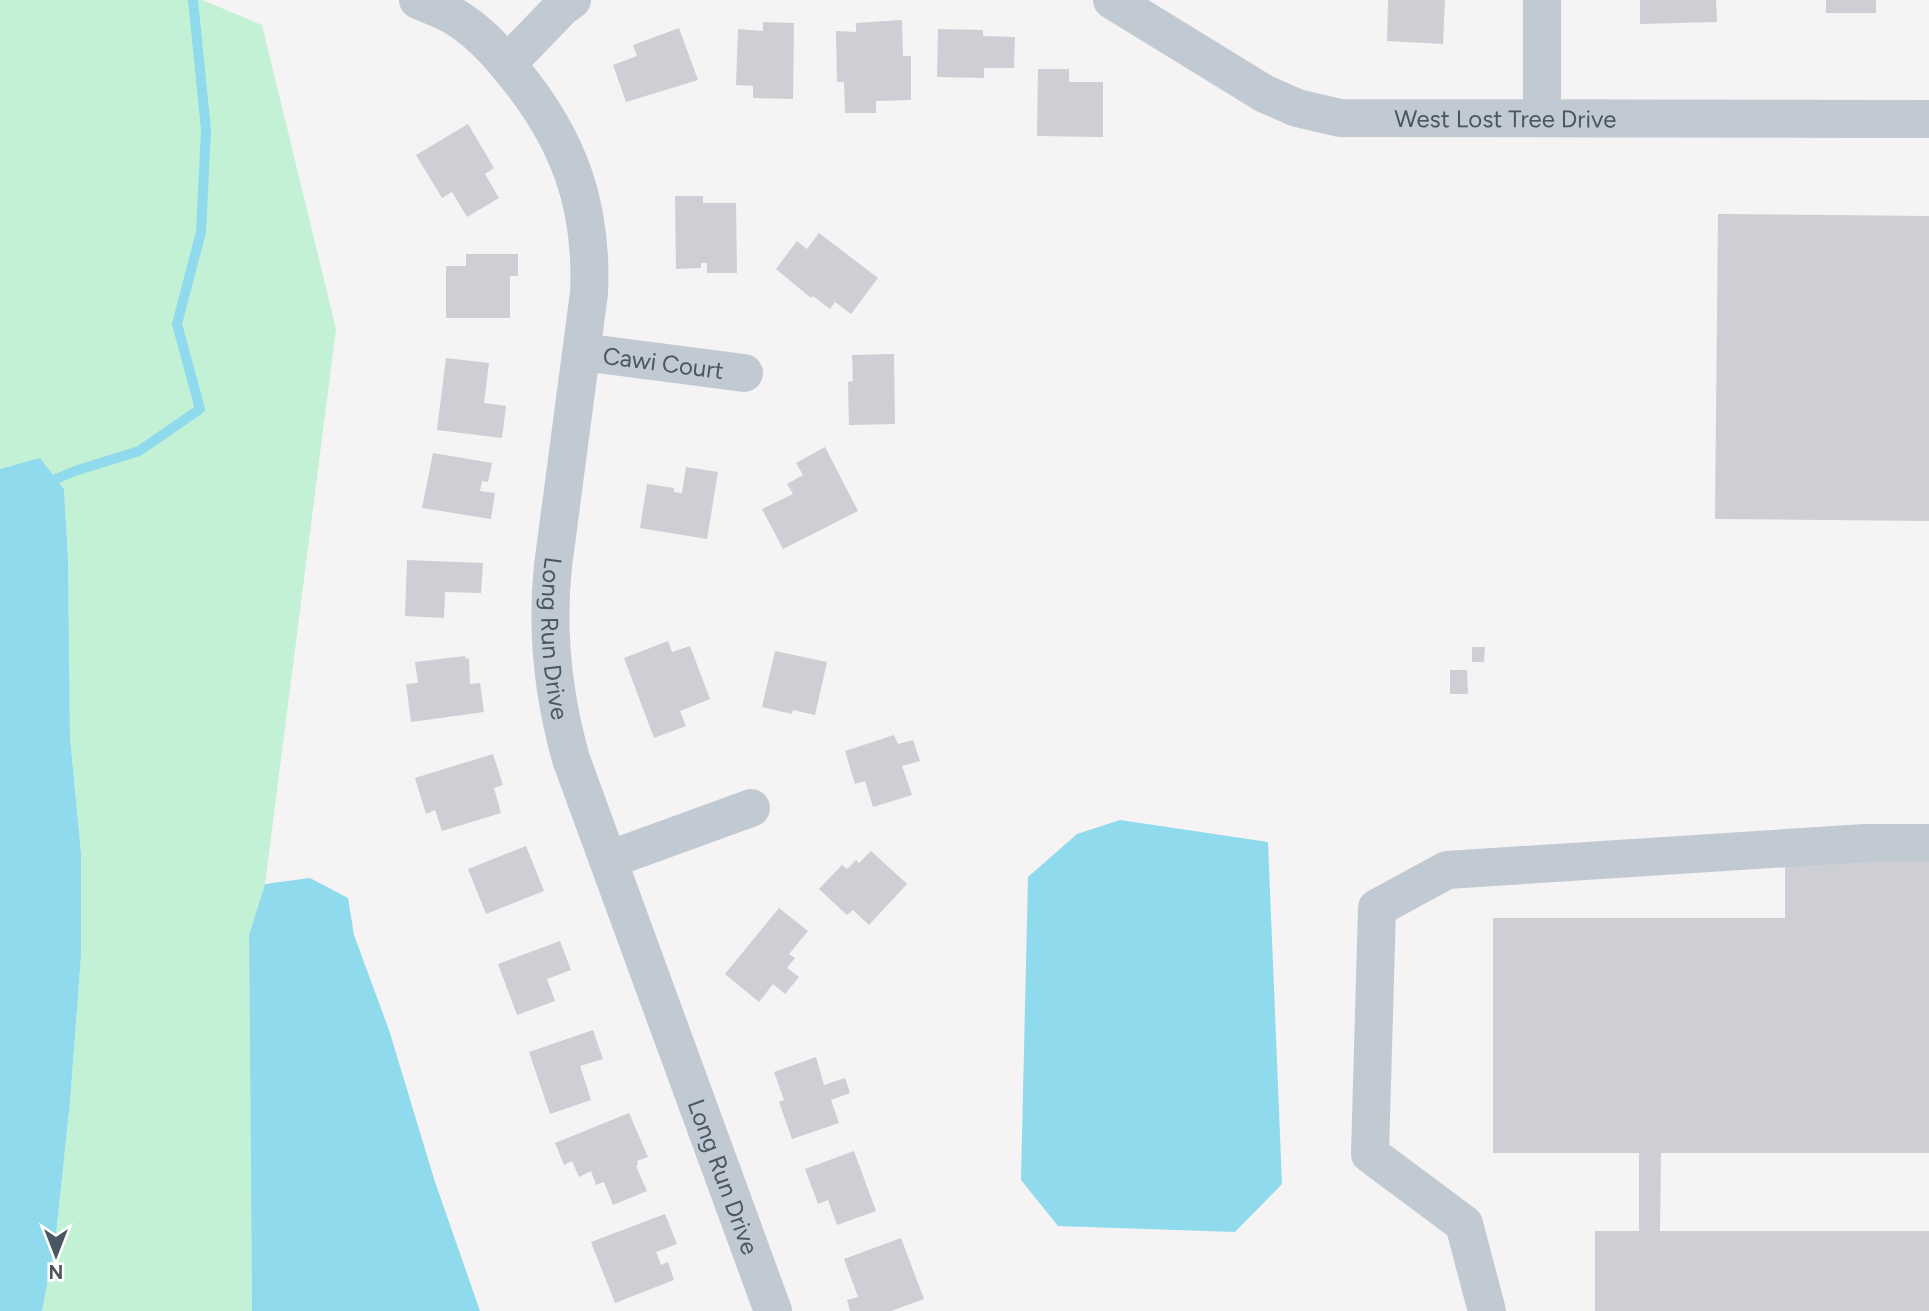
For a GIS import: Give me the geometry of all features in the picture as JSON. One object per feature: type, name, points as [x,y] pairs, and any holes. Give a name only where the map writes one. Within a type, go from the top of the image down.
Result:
[{"type":"street","name":"Long Run Drive","points":[[418,0],[462,22],[488,42],[507,64],[540,106],[556,133],[569,159],[583,202],[590,262],[582,352],[551,580],[550,648],[563,731],[774,1311]]},
{"type":"street","points":[[507,64],[572,0]]},
{"type":"street","name":"West Lost Tree Drive","points":[[1112,0],[1265,94],[1297,108],[1340,118],[1929,118]]},
{"type":"street","points":[[1542,0],[1542,118]]},
{"type":"street","name":"Cawi Court","points":[[582,352],[744,373]]},
{"type":"street","points":[[608,860],[751,808]]},
{"type":"street","points":[[1487,1311],[1464,1224],[1370,1154],[1377,908],[1447,870],[1865,843],[1929,843]]},
{"type":"green space","points":[[0,0],[202,0],[262,25],[336,329],[265,884],[249,935],[252,1311],[42,1311],[55,1244],[70,1102],[81,956],[81,853],[70,737],[68,558],[64,488],[40,459],[0,469]]},
{"type":"water","points":[[40,458],[64,489],[68,558],[70,737],[81,853],[81,956],[70,1102],[55,1244],[42,1311],[0,1311],[0,469]]},
{"type":"water","points":[[1120,820],[1268,842],[1282,1184],[1235,1232],[1058,1226],[1021,1180],[1028,877],[1077,834]]},
{"type":"water","points":[[310,878],[348,898],[354,935],[389,1030],[435,1182],[480,1311],[252,1311],[249,935],[265,884]]},
{"type":"building","points":[[1388,0],[1445,0],[1443,44],[1387,41]]},
{"type":"building","points":[[1640,0],[1716,0],[1717,22],[1640,24]]},
{"type":"building","points":[[1826,0],[1876,0],[1876,13],[1826,13]]},
{"type":"building","points":[[902,20],[903,56],[911,56],[911,100],[876,101],[876,113],[845,113],[844,82],[837,82],[836,31],[856,32],[856,23]]},
{"type":"building","points":[[763,22],[794,23],[793,99],[753,98],[753,86],[736,85],[738,29],[763,31]]},
{"type":"building","points":[[679,28],[698,80],[626,102],[613,65],[637,56],[633,45]]},
{"type":"building","points":[[938,29],[983,30],[983,36],[1015,37],[1014,68],[984,68],[984,78],[937,77]]},
{"type":"building","points":[[1038,69],[1069,69],[1069,82],[1103,82],[1103,137],[1037,136]]},
{"type":"building","points":[[468,124],[494,168],[485,174],[499,198],[467,217],[452,192],[442,198],[416,155]]},
{"type":"building","points":[[675,196],[703,196],[703,203],[736,203],[737,273],[707,273],[707,263],[701,263],[701,268],[676,269]]},
{"type":"building","points":[[1718,214],[1929,216],[1929,521],[1715,519]]},
{"type":"building","points":[[819,233],[878,278],[851,314],[835,302],[830,309],[813,296],[811,298],[776,269],[797,241],[807,249]]},
{"type":"building","points":[[466,254],[518,254],[518,276],[510,276],[510,318],[446,318],[446,266],[466,266]]},
{"type":"building","points":[[894,354],[895,424],[849,425],[848,382],[853,381],[852,355]]},
{"type":"building","points":[[446,358],[489,363],[484,403],[506,406],[502,438],[437,430]]},
{"type":"building","points":[[825,447],[858,511],[783,549],[762,509],[793,494],[787,484],[803,475],[796,463]]},
{"type":"building","points":[[433,453],[492,463],[488,482],[482,481],[480,491],[495,493],[491,519],[422,508]]},
{"type":"building","points":[[686,467],[718,472],[707,539],[640,528],[647,484],[674,488],[674,492],[682,493]]},
{"type":"building","points":[[407,560],[483,563],[481,593],[445,592],[444,618],[405,616]]},
{"type":"building","points":[[668,641],[672,652],[690,646],[710,699],[680,711],[686,726],[654,738],[624,658]]},
{"type":"building","points":[[1472,647],[1485,647],[1484,662],[1472,662]]},
{"type":"building","points":[[775,651],[827,662],[815,715],[793,710],[792,714],[762,707]]},
{"type":"building","points":[[465,656],[466,659],[469,658],[470,684],[480,683],[484,712],[411,722],[406,684],[418,683],[415,662]]},
{"type":"building","points":[[1450,670],[1467,670],[1468,694],[1450,694]]},
{"type":"building","points":[[894,735],[898,744],[913,740],[920,761],[902,766],[912,795],[873,807],[865,781],[855,784],[845,751]]},
{"type":"building","points":[[493,754],[503,785],[494,788],[501,813],[442,831],[435,810],[426,814],[415,778]]},
{"type":"building","points":[[526,846],[544,891],[486,914],[468,869]]},
{"type":"building","points":[[871,851],[907,884],[869,925],[853,910],[847,915],[819,889],[842,865],[847,869],[856,860],[859,863]]},
{"type":"building","points":[[1785,860],[1929,860],[1929,1153],[1661,1153],[1660,1231],[1929,1231],[1929,1311],[1595,1311],[1595,1231],[1639,1231],[1639,1153],[1493,1153],[1493,918],[1785,918]]},
{"type":"building","points":[[779,908],[808,931],[789,954],[795,958],[787,968],[799,977],[785,994],[773,984],[759,1002],[725,974]]},
{"type":"building","points":[[560,941],[571,970],[547,979],[555,1001],[517,1015],[498,964]]},
{"type":"building","points":[[593,1030],[603,1059],[580,1066],[591,1100],[550,1114],[529,1052]]},
{"type":"building","points":[[816,1057],[824,1085],[845,1078],[850,1093],[831,1100],[839,1123],[792,1139],[779,1102],[784,1100],[774,1072]]},
{"type":"building","points":[[629,1113],[648,1157],[637,1161],[636,1166],[647,1191],[613,1205],[604,1182],[596,1185],[591,1171],[579,1177],[572,1161],[564,1165],[555,1143]]},
{"type":"building","points":[[854,1151],[876,1211],[837,1225],[828,1200],[818,1204],[805,1169]]},
{"type":"building","points":[[665,1214],[677,1244],[656,1252],[661,1265],[668,1262],[674,1280],[615,1303],[591,1242]]},
{"type":"building","points":[[901,1238],[924,1299],[891,1311],[850,1311],[847,1300],[858,1297],[844,1259]]},
{"type":"waterway","points":[[46,483],[139,451],[200,409],[177,324],[201,232],[206,130],[193,0]]}]
